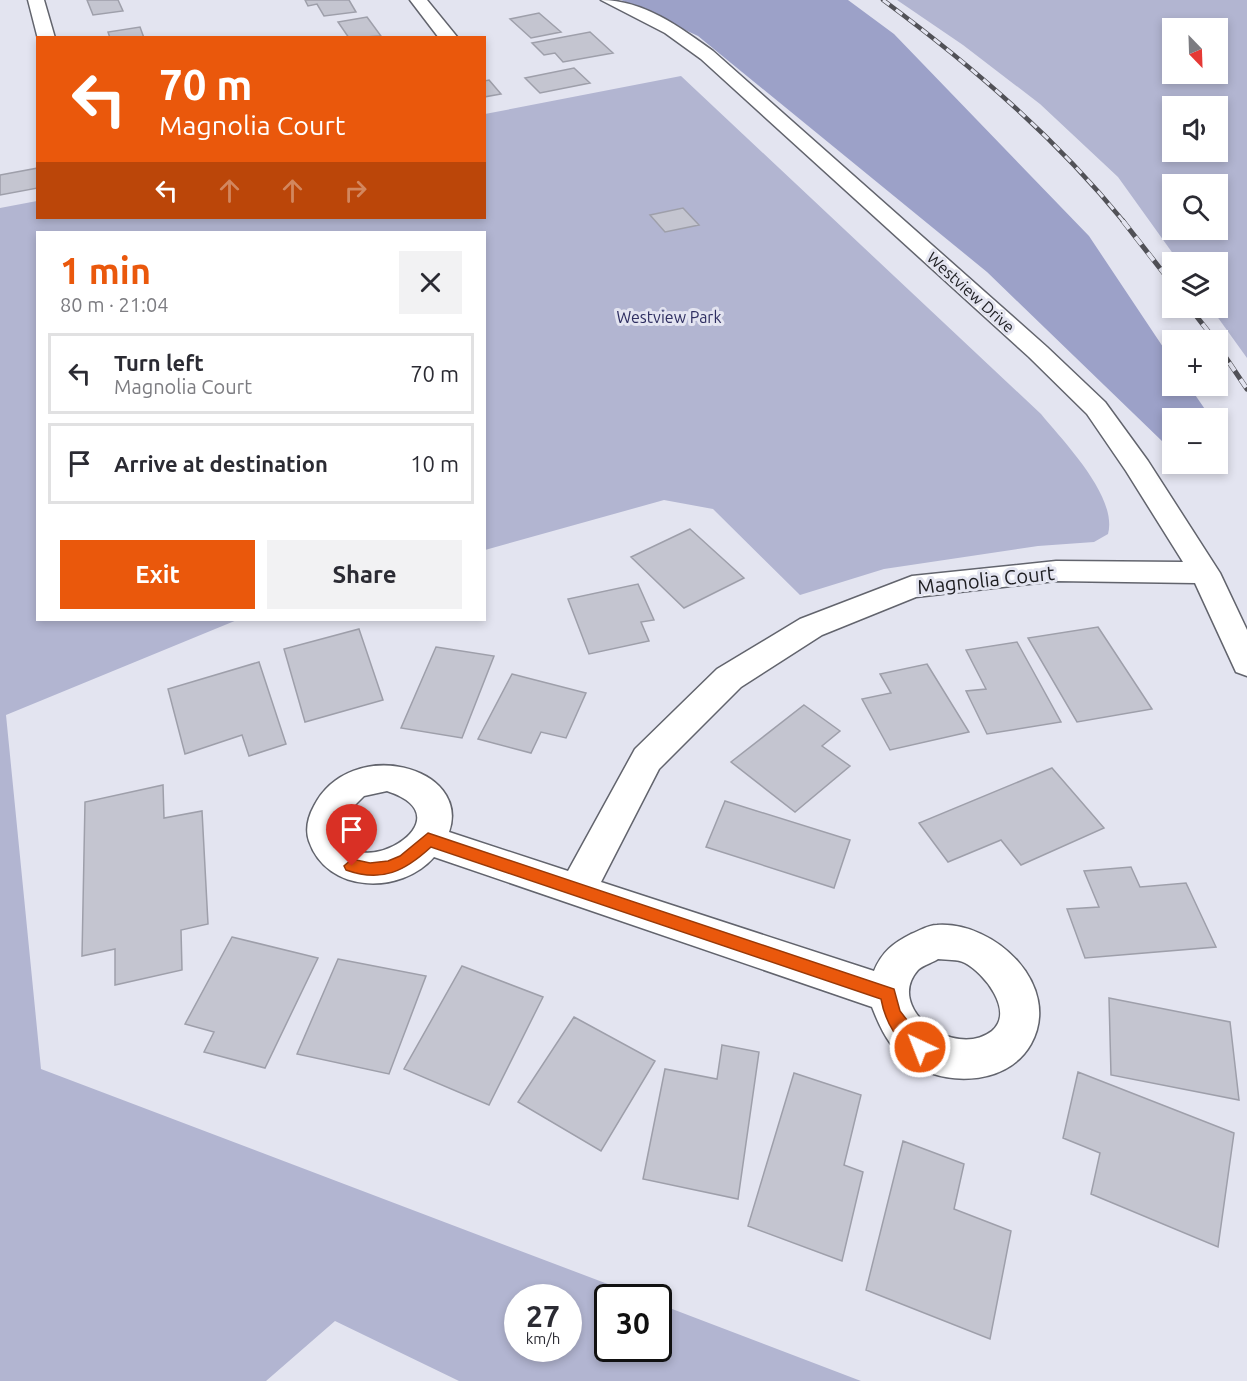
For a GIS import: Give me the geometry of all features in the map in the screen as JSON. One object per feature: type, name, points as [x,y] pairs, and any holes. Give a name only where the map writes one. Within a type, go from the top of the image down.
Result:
[{"type":"street","points":[[36,0],[45,36]]},
{"type":"street","points":[[418,0],[447,36]]},
{"type":"street","name":"Westview Drive","points":[[609,0],[671,29],[707,55],[1038,352],[1096,408],[1138,467],[1204,573],[1247,664]]},
{"type":"street","name":"Magnolia Court","points":[[578,890],[647,759],[729,678],[811,627],[912,587],[1056,571],[1204,573]]},
{"type":"street","points":[[428,840],[888,994]]},
{"type":"green space","points":[[897,0],[1247,0],[1247,358],[1218,318],[1228,318],[1228,252],[1172,252],[1163,240],[1228,240],[1228,174],[1162,174],[1162,238],[1118,177],[1040,104],[963,45]]},
{"type":"green space","name":"Westview Park","points":[[681,76],[1041,414],[1075,455],[1097,487],[1109,519],[1108,534],[1094,542],[1038,546],[884,569],[800,595],[713,509],[664,500],[486,550],[486,231],[36,231],[36,621],[235,621],[6,715],[41,1069],[608,1284],[594,1284],[594,1362],[672,1362],[672,1309],[861,1381],[459,1381],[335,1321],[266,1381],[0,1381],[0,208],[36,201],[36,219],[486,219],[486,114]]},
{"type":"shaded area","points":[[621,0],[848,0],[894,34],[1089,236],[1162,346],[1162,396],[1196,396],[1204,408],[1162,408],[1162,441],[987,272],[698,36]]},
{"type":"building","points":[[87,0],[118,0],[123,11],[93,15]]},
{"type":"building","points":[[305,0],[349,0],[356,12],[324,16],[317,4],[308,6]]},
{"type":"building","points":[[539,13],[561,32],[531,38],[510,19]]},
{"type":"building","points":[[367,17],[381,36],[348,36],[338,22]]},
{"type":"building","points":[[140,27],[143,36],[109,36],[108,32]]},
{"type":"building","points":[[590,32],[613,53],[563,62],[555,53],[544,55],[532,43]]},
{"type":"building","points":[[574,68],[590,83],[540,93],[525,78]]},
{"type":"building","points":[[489,80],[501,94],[486,97],[486,81]]},
{"type":"building","points":[[36,168],[36,188],[0,195],[0,175]]},
{"type":"building","points":[[683,208],[699,225],[665,232],[650,215]]},
{"type":"building","points":[[690,529],[744,578],[684,608],[631,557]]},
{"type":"building","points":[[638,584],[654,620],[641,622],[649,641],[589,654],[568,599]]},
{"type":"building","points":[[1098,627],[1152,709],[1077,722],[1028,638]]},
{"type":"building","points":[[359,629],[383,700],[305,722],[284,649]]},
{"type":"building","points":[[1017,642],[1061,722],[987,734],[966,691],[986,689],[966,650]]},
{"type":"building","points":[[436,647],[494,656],[462,738],[401,728]]},
{"type":"building","points":[[259,662],[286,744],[249,756],[242,735],[185,754],[168,689]]},
{"type":"building","points":[[927,664],[969,732],[890,750],[862,699],[891,693],[880,674]]},
{"type":"building","points":[[512,674],[586,693],[566,738],[541,732],[531,753],[478,739]]},
{"type":"building","points":[[804,705],[840,731],[822,746],[850,766],[795,812],[731,762]]},
{"type":"building","points":[[1052,768],[1104,828],[1021,865],[1001,840],[948,862],[919,823]]},
{"type":"building","points":[[163,785],[164,818],[202,811],[208,924],[181,930],[182,970],[115,985],[115,949],[82,956],[85,802]]},
{"type":"building","points":[[725,801],[850,840],[834,888],[706,847]]},
{"type":"building","points":[[1131,867],[1140,887],[1186,883],[1216,947],[1085,958],[1067,909],[1099,907],[1084,871]]},
{"type":"building","points":[[232,937],[318,958],[265,1068],[204,1052],[214,1032],[185,1024]]},
{"type":"building","points":[[338,959],[426,976],[389,1074],[297,1054]]},
{"type":"building","points":[[462,966],[543,997],[489,1105],[404,1069]]},
{"type":"building","points":[[1109,998],[1230,1022],[1239,1100],[1111,1075]]},
{"type":"building","points":[[574,1017],[655,1061],[601,1151],[518,1102]]},
{"type":"building","points":[[722,1045],[759,1052],[738,1199],[643,1179],[665,1069],[717,1079]]},
{"type":"building","points":[[1078,1072],[1234,1133],[1218,1247],[1091,1194],[1100,1153],[1063,1138]]},
{"type":"building","points":[[794,1073],[861,1095],[844,1165],[863,1172],[842,1261],[748,1226]]},
{"type":"building","points":[[903,1141],[964,1164],[954,1209],[1011,1231],[990,1339],[866,1290]]},
{"type":"railway","points":[[883,0],[948,50],[1011,104],[1069,160],[1124,222]]},
{"type":"railway","points":[[1123,221],[1162,271]]},
{"type":"railway","points":[[1198,318],[1207,330]]},
{"type":"railway","points":[[1228,361],[1247,389]]},
{"type":"route","points":[[352,866],[370,869],[389,867],[405,861],[420,850],[428,840],[888,994],[892,1013],[903,1031],[920,1047]]}]
